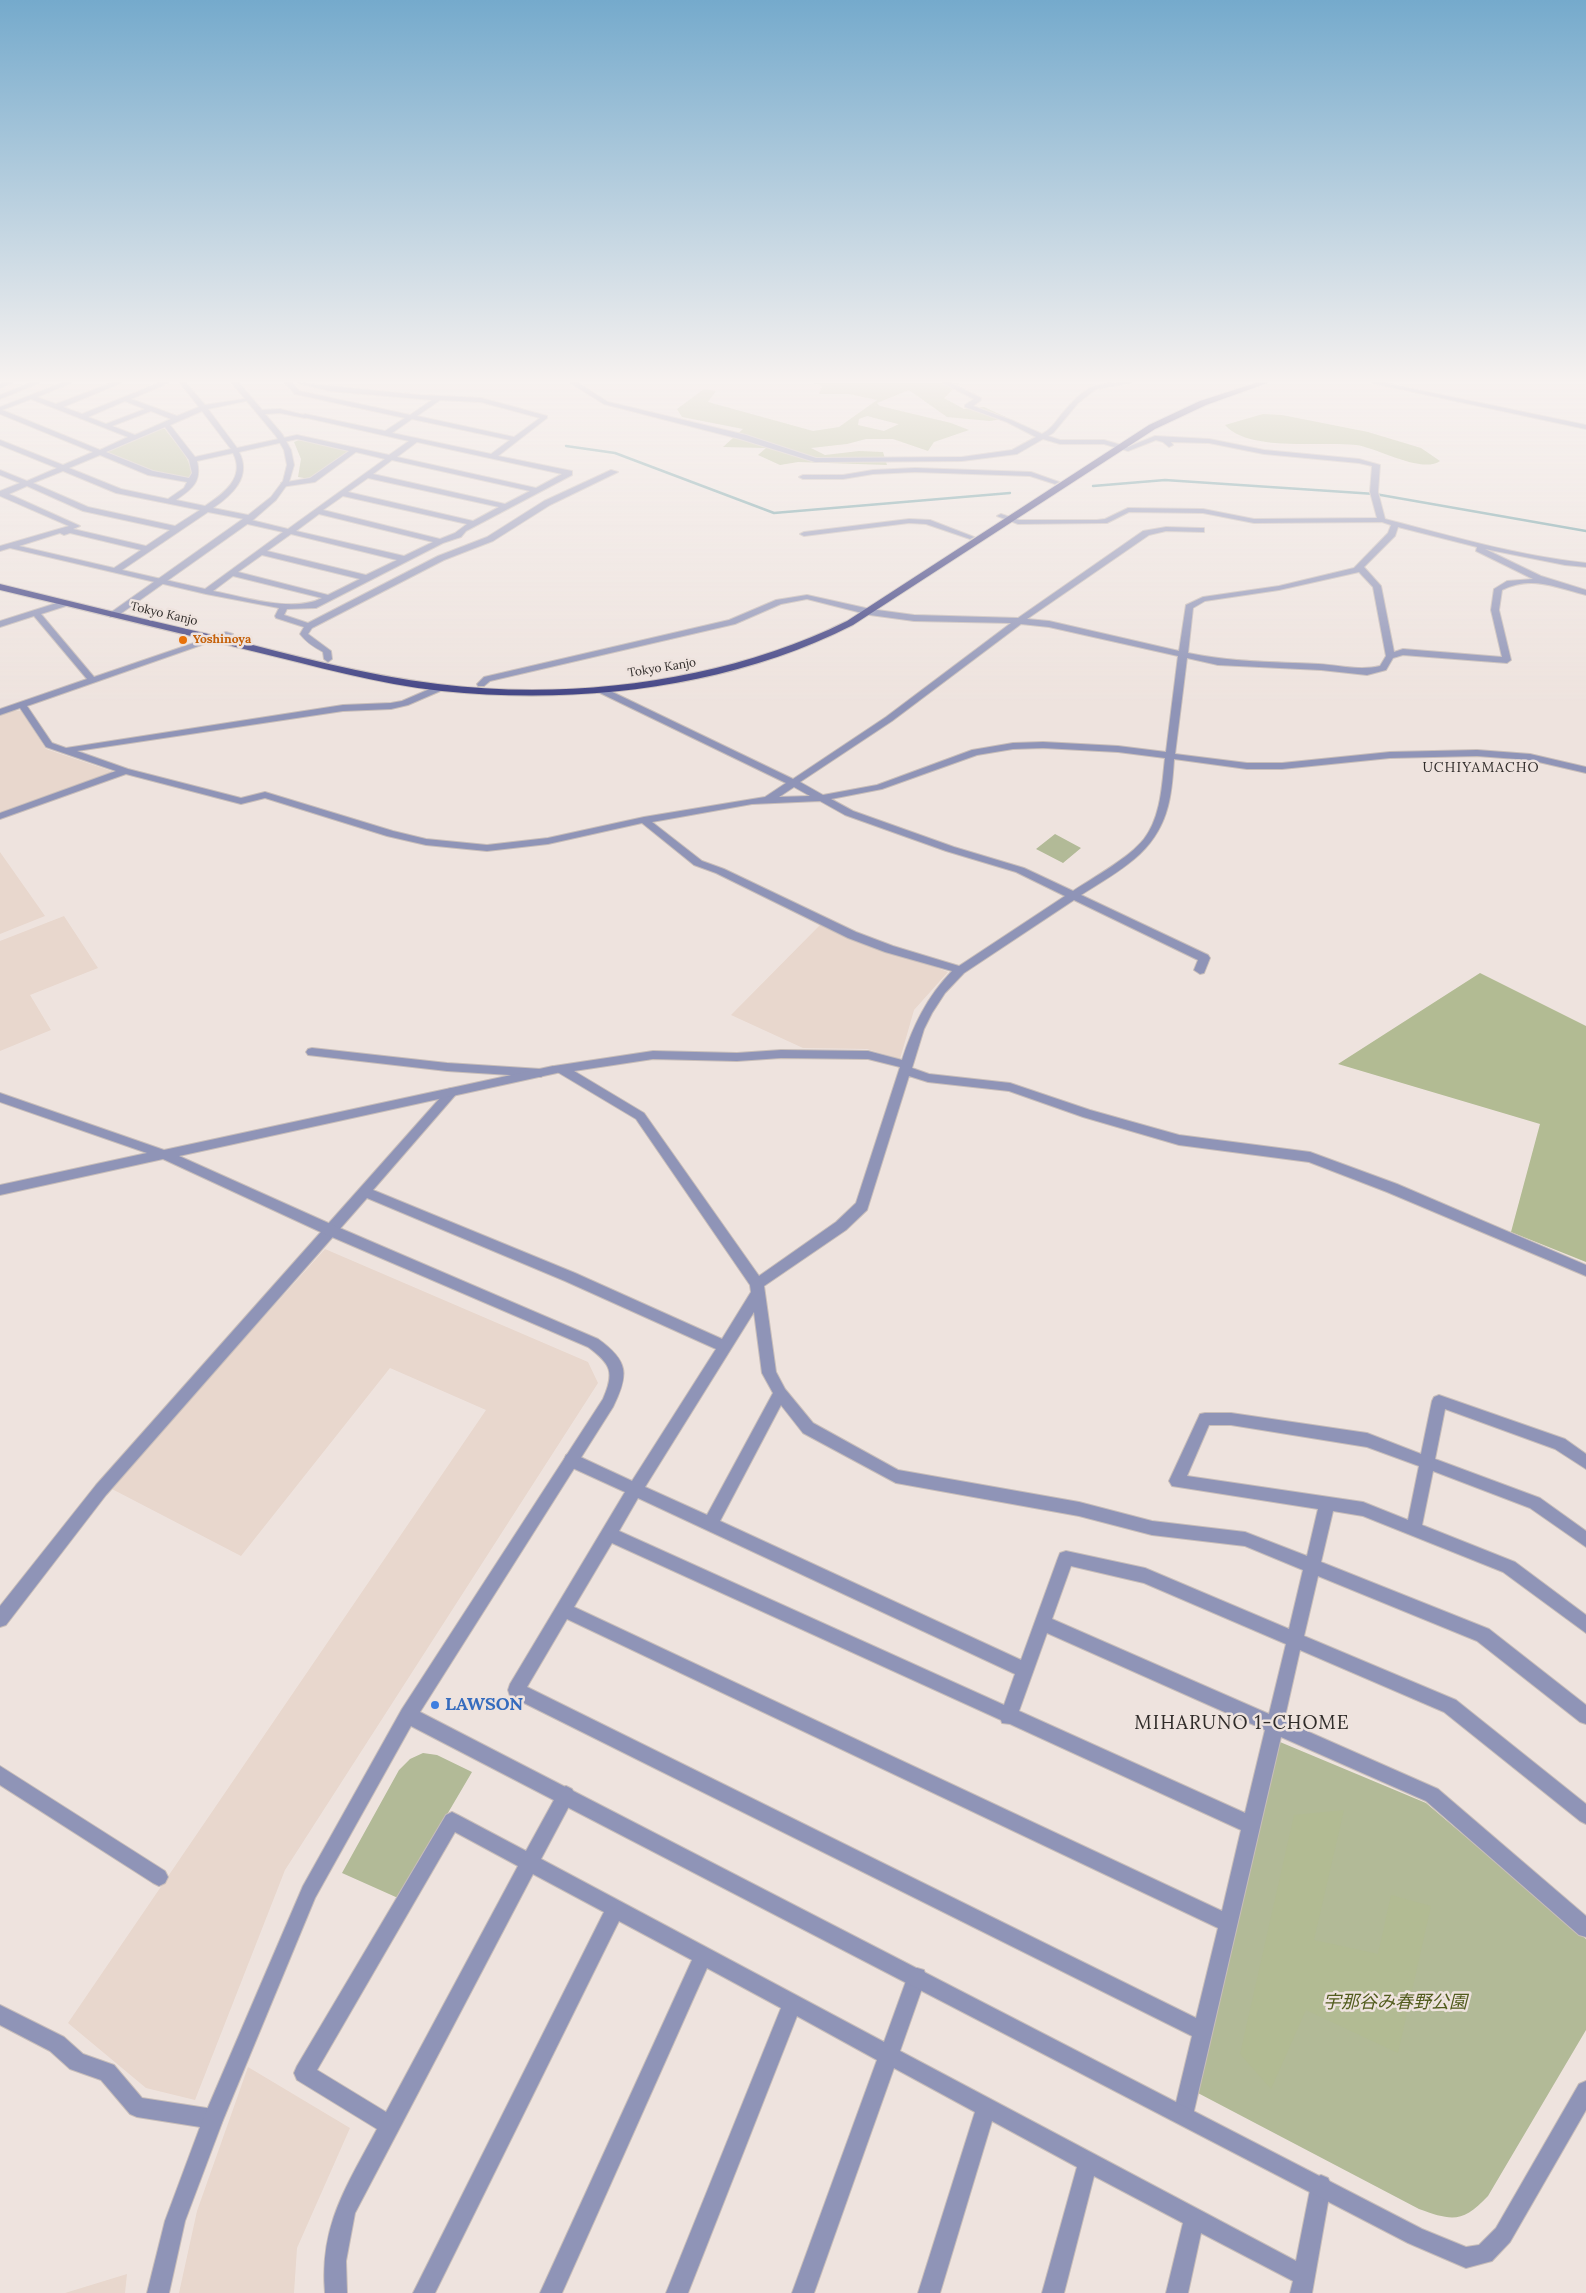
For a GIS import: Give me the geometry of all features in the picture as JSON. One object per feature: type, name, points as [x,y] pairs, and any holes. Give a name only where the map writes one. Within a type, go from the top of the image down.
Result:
[{"type":"highway","name":"Tokyo Kanjo","points":[[0,579],[384,672],[481,684],[571,685],[663,675],[705,667],[752,655],[788,643],[818,630],[857,609],[970,537],[1006,518],[1044,490]]},
{"type":"highway","name":"Tokyo Kanjo","points":[[0,587],[373,676],[442,687],[526,692],[601,690],[665,682],[763,659],[824,636],[870,612],[1049,490]]},
{"type":"street","points":[[41,490],[86,509],[177,529]]},
{"type":"street","points":[[117,490],[206,509],[405,559]]},
{"type":"street","points":[[170,501],[186,490]]},
{"type":"street","points":[[116,570],[231,490]]},
{"type":"street","points":[[113,615],[248,520],[266,506],[280,490]]},
{"type":"street","points":[[206,592],[346,490]]},
{"type":"street","points":[[434,490],[506,506]]},
{"type":"street","points":[[10,546],[206,592],[284,606],[313,606],[440,541],[458,535],[537,490]]},
{"type":"street","points":[[328,659],[327,651],[308,640],[304,634],[309,626],[358,598],[441,558],[493,537],[546,503],[575,490]]},
{"type":"street","points":[[1374,490],[1382,520]]},
{"type":"street","points":[[0,549],[76,526],[1,493]]},
{"type":"street","points":[[342,493],[473,527]]},
{"type":"street","points":[[1006,518],[1018,522],[1097,522],[1107,521],[1128,510],[1203,511],[1254,521],[1382,520],[1394,525],[1463,542],[1565,564],[1586,565]]},
{"type":"street","points":[[316,511],[440,541]]},
{"type":"street","points":[[804,534],[909,521],[927,522],[970,537]]},
{"type":"street","points":[[1202,2031],[516,1690],[757,1290],[841,1226],[862,1206],[906,1067],[928,1007],[941,989],[960,970],[1120,864],[1148,841],[1158,822],[1164,804],[1190,607],[1196,602],[1214,597],[1279,588],[1344,574],[1359,567],[1392,534],[1394,525]]},
{"type":"street","points":[[768,799],[889,719],[1019,621],[1146,533],[1166,529],[1201,530]]},
{"type":"street","points":[[44,535],[53,536],[69,531],[148,549]]},
{"type":"street","points":[[485,533],[493,537]]},
{"type":"street","points":[[1463,542],[1544,580],[1586,594]]},
{"type":"street","points":[[261,552],[367,578]]},
{"type":"street","points":[[481,684],[487,679],[732,622],[792,598],[816,598],[870,612],[923,618],[1019,621],[1065,628],[1184,656],[1235,664],[1321,667],[1367,672],[1383,668],[1390,656],[1377,586],[1359,567]]},
{"type":"street","points":[[232,573],[330,598]]},
{"type":"street","points":[[1390,656],[1403,652],[1507,660],[1495,610],[1498,588],[1510,583],[1544,580]]},
{"type":"street","points":[[0,624],[66,603]]},
{"type":"street","points":[[284,606],[279,616],[309,626]]},
{"type":"street","points":[[36,613],[92,680]]},
{"type":"street","points":[[0,712],[229,634]]},
{"type":"street","points":[[63,751],[343,708],[391,706],[405,703],[442,687]]},
{"type":"street","points":[[601,690],[794,783],[849,813],[950,849],[1020,870],[1204,958],[1200,970]]},
{"type":"street","points":[[22,705],[49,745],[124,771],[242,801],[265,795],[391,834],[426,842],[487,848],[548,841],[644,820],[768,799],[822,798],[879,787],[975,752],[1013,746],[1043,745],[1118,749],[1247,766],[1282,766],[1390,755],[1477,753],[1530,756],[1586,770]]},
{"type":"street","points":[[0,816],[124,771]]},
{"type":"street","points":[[644,820],[698,863],[720,871],[852,935],[960,970]]},
{"type":"street","points":[[312,1052],[447,1067],[552,1071],[640,1116],[757,1290],[769,1373],[780,1393],[808,1428],[896,1476],[1079,1509],[1152,1528],[1245,1539],[1483,1635],[1586,1716]]},
{"type":"street","points":[[0,1190],[552,1071],[652,1056],[737,1057],[781,1054],[868,1056],[906,1067],[928,1078],[1010,1087],[1087,1114],[1179,1140],[1310,1157],[1392,1188],[1586,1271]]},
{"type":"street","points":[[0,1619],[101,1490],[330,1230],[366,1192],[452,1092]]},
{"type":"street","points":[[0,1097],[165,1155],[330,1230],[593,1343],[607,1352],[616,1364],[619,1375],[617,1385],[571,1460],[408,1715],[309,1892],[213,2119],[175,2221],[158,2293]]},
{"type":"street","points":[[366,1192],[570,1277],[724,1346]]},
{"type":"street","points":[[710,1525],[780,1393]]},
{"type":"street","points":[[1414,1529],[1439,1401],[1560,1444],[1586,1462]]},
{"type":"street","points":[[1586,1540],[1534,1503],[1367,1440],[1231,1419],[1205,1419],[1177,1481],[1363,1509],[1509,1567],[1586,1625]]},
{"type":"street","points":[[571,1460],[1025,1670]]},
{"type":"street","points":[[1183,2115],[1327,1504]]},
{"type":"street","points":[[609,1534],[1008,1717],[1251,1825]]},
{"type":"street","points":[[1008,1717],[1066,1558],[1145,1576],[1450,1706],[1586,1816]]},
{"type":"street","points":[[564,1610],[1227,1923]]},
{"type":"street","points":[[1043,1622],[1274,1726],[1432,1794],[1584,1920]]},
{"type":"street","points":[[408,1715],[1446,2250],[1466,2258],[1485,2254],[1503,2236],[1524,2203],[1585,2094]]},
{"type":"street","points":[[0,1775],[159,1877]]},
{"type":"street","points":[[336,2293],[334,2274],[336,2243],[345,2210],[532,1863],[566,1796]]},
{"type":"street","points":[[390,2126],[304,2073],[452,1821],[1194,2218],[1303,2284],[1321,2185]]},
{"type":"street","points":[[424,2293],[616,1908]]},
{"type":"street","points":[[555,2292],[703,1956]]},
{"type":"street","points":[[803,2293],[918,1977]]},
{"type":"street","points":[[677,2293],[793,2003]]},
{"type":"street","points":[[0,2016],[57,2044],[77,2062],[107,2072],[137,2107],[213,2119]]},
{"type":"street","points":[[929,2293],[986,2108]]},
{"type":"street","points":[[1052,2293],[1088,2162]]},
{"type":"street","points":[[1177,2293],[1194,2218]]},
{"type":"shaded area","points":[[11,710],[21,711],[46,749],[114,772],[0,814],[0,714]]},
{"type":"shaded area","points":[[0,852],[45,916],[0,934]]},
{"type":"shaded area","points":[[64,916],[98,968],[30,995],[51,1030],[0,1051],[0,941]]},
{"type":"shaded area","points":[[821,924],[948,972],[914,1010],[900,1059],[867,1049],[803,1048],[731,1015]]},
{"type":"shaded area","points":[[325,1249],[588,1362],[598,1383],[285,1870],[195,2100],[146,2088],[68,2023],[486,1410],[390,1368],[241,1556],[110,1488]]},
{"type":"shaded area","points":[[248,2067],[350,2128],[297,2248],[294,2293],[179,2293],[197,2211]]},
{"type":"shaded area","points":[[127,2274],[125,2293],[65,2293]]},
{"type":"green space","points":[[1055,834],[1081,848],[1063,863],[1036,849]]},
{"type":"green space","points":[[1480,973],[1586,1026],[1586,1262],[1511,1232],[1540,1124],[1338,1064]]},
{"type":"green space","name":"宇那谷み春野公園","points":[[1280,1742],[1426,1803],[1586,1939],[1586,2030],[1488,2196],[1464,2215],[1456,2217],[1440,2216],[1419,2209],[1196,2092]]},
{"type":"green space","points":[[423,1753],[437,1755],[472,1772],[398,1898],[342,1873],[399,1770],[410,1759]]},
{"type":"green space","points":[[1344,1810],[1314,1940],[1378,1954],[1391,1895],[1431,1906],[1398,2053],[1306,2010],[1271,2089],[1240,2054],[1294,1815]]},
{"type":"waterway","points":[[713,490],[774,513],[1010,493]]},
{"type":"waterway","points":[[1315,490],[1375,494],[1586,531]]},
{"type":"place","name":"Yoshinoya","points":[[183,640]]},
{"type":"place","name":"LAWSON","points":[[435,1705]]},
{"type":"district","name":"UCHIYAMACHO","points":[[1481,768]]},
{"type":"district","name":"MIHARUNO 1-CHOME","points":[[1242,1724]]}]
